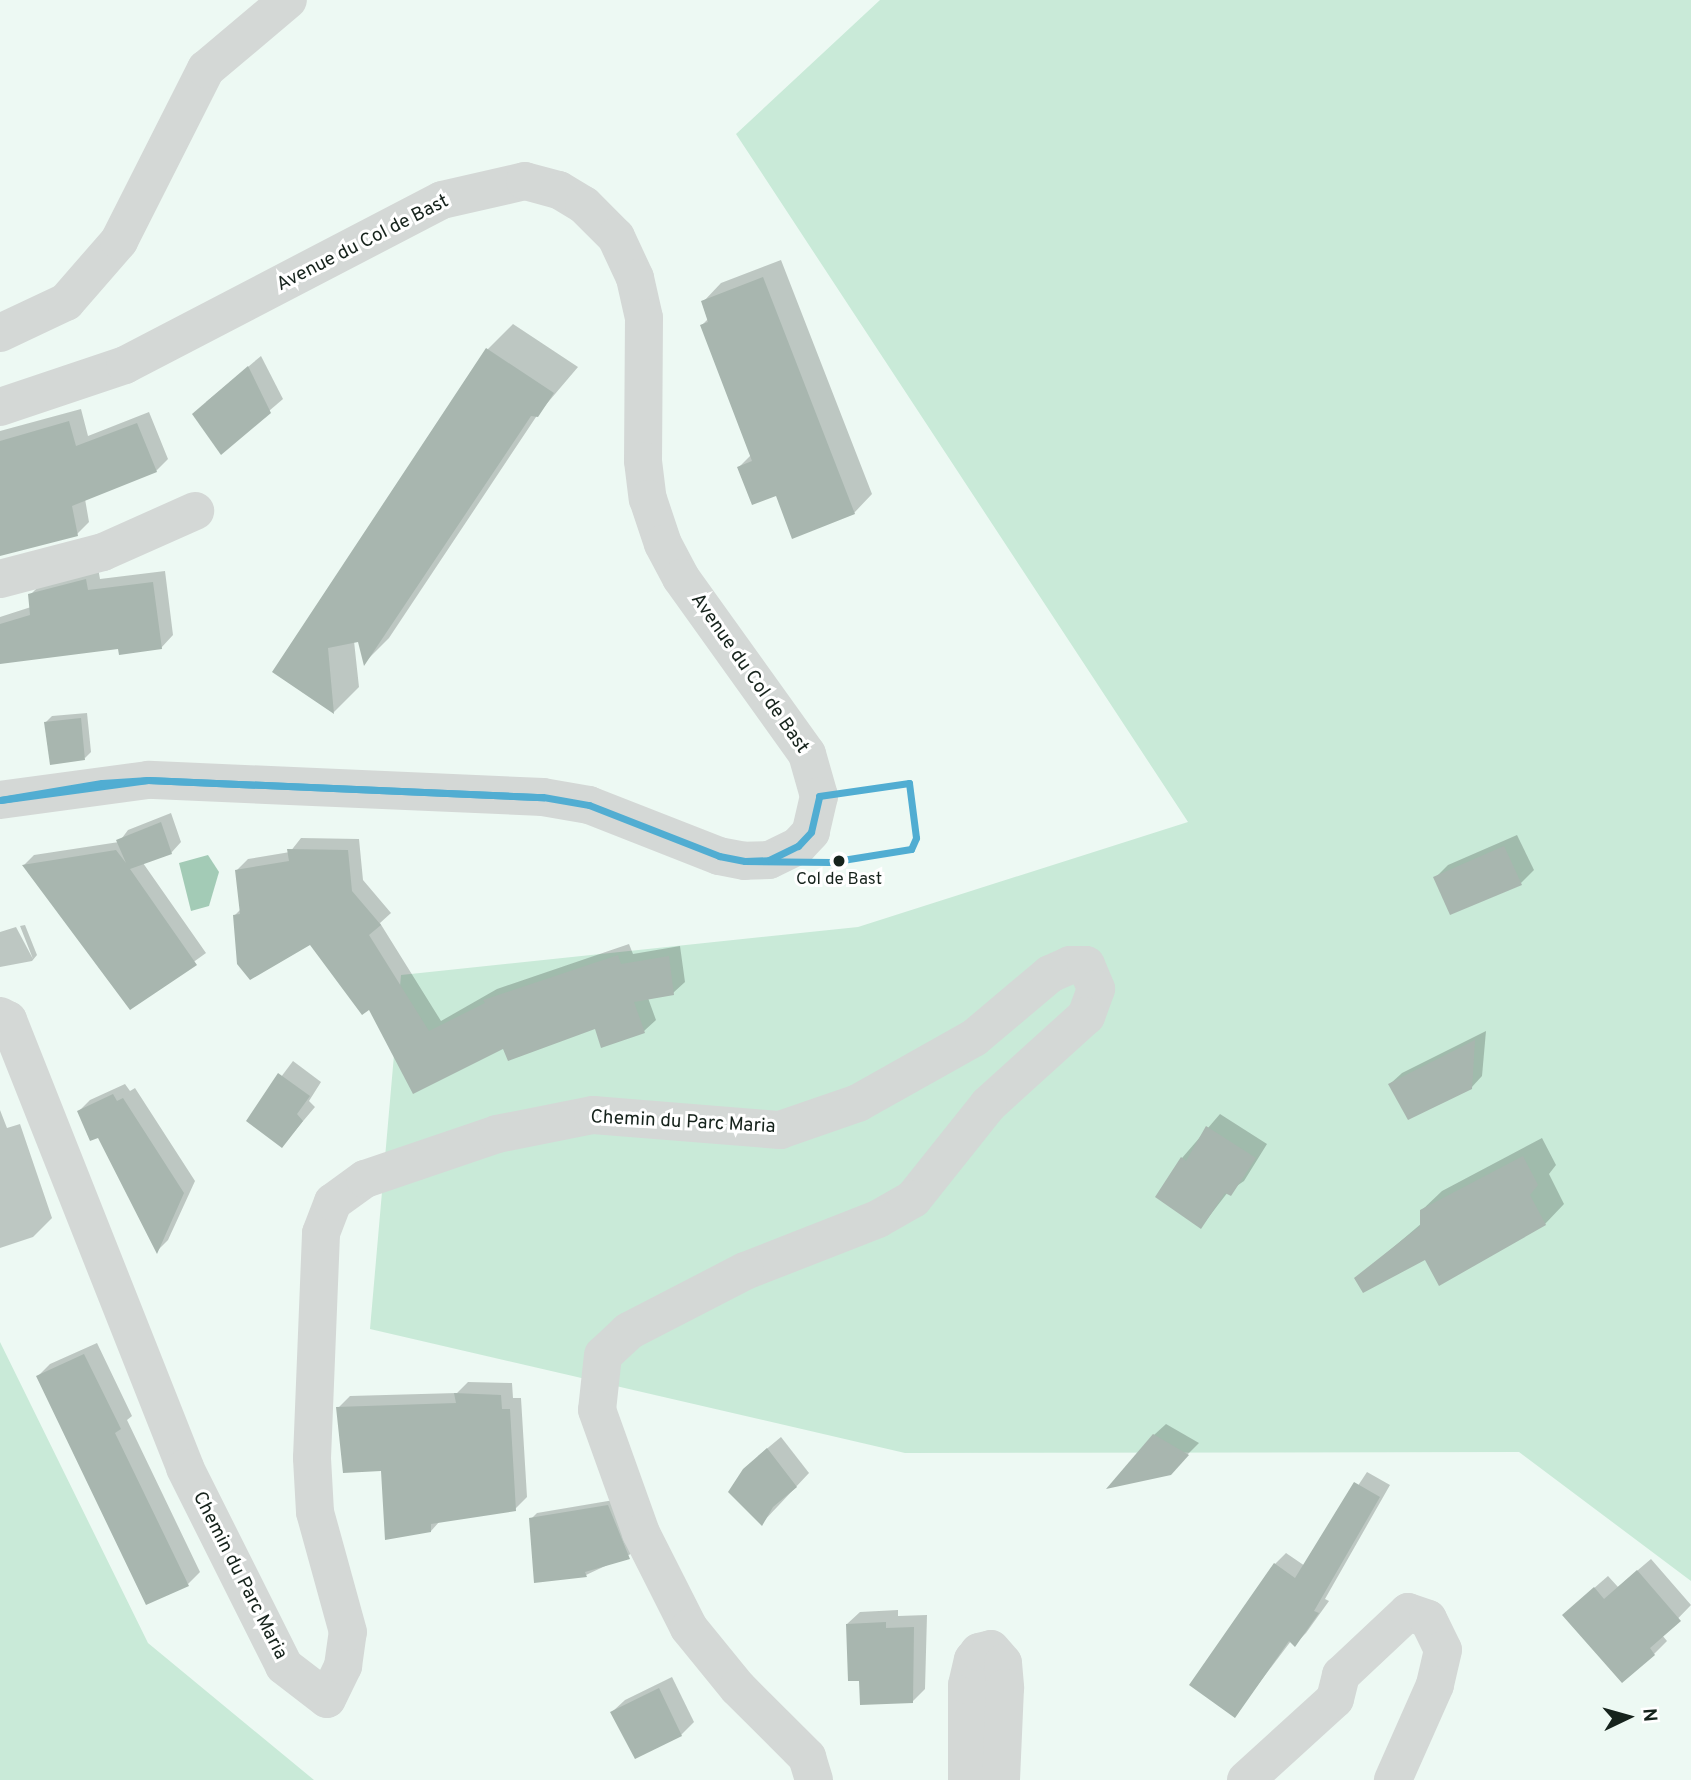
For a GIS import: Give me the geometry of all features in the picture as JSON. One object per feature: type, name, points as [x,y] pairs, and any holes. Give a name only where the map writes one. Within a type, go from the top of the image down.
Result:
[{"type":"street","points":[[0,333],[66,302],[119,241],[206,69],[288,0]]},
{"type":"street","name":"Avenue du Col de Bast","points":[[0,407],[125,365],[442,200],[525,181],[559,190],[584,205],[616,237],[635,278],[644,318],[643,461],[648,499],[663,544],[681,578],[780,713],[816,776],[818,813],[811,832],[798,846],[769,860],[719,856],[589,805],[543,797],[148,780],[0,800]]},
{"type":"street","points":[[0,579],[103,552],[195,512]]},
{"type":"street","name":"Chemin du Parc Maria","points":[[0,1016],[8,1020],[185,1468],[284,1666],[327,1699],[342,1666],[348,1632],[316,1512],[312,1458],[321,1233],[333,1202],[365,1179],[497,1133],[593,1115],[780,1130],[858,1103],[974,1038],[1050,974],[1070,965],[1086,965],[1096,989],[1086,1016],[988,1105],[913,1199],[878,1219],[746,1271],[629,1331],[603,1355],[597,1410],[641,1533],[689,1628],[738,1688],[807,1757],[814,1780]]},
{"type":"street","points":[[1246,1780],[1335,1699],[1341,1675],[1408,1612],[1428,1619],[1443,1650],[1435,1685],[1392,1780]]},
{"type":"street","points":[[967,1780],[967,1685],[973,1660],[979,1652],[991,1649],[1003,1663],[1005,1688],[1001,1780]]},
{"type":"shaded area","points":[[880,0],[1691,0],[1691,1581],[1519,1452],[905,1453],[370,1329],[401,975],[858,927],[1188,822],[736,134]]},
{"type":"shaded area","points":[[208,855],[219,872],[209,906],[191,911],[179,863]]},
{"type":"shaded area","points":[[0,1342],[148,1643],[314,1780],[0,1780]]},
{"type":"building","points":[[763,277],[855,514],[792,539],[776,496],[752,505],[737,467],[752,461],[700,325],[708,322],[701,301]]},
{"type":"building","points":[[486,348],[554,393],[538,417],[531,416],[364,666],[358,642],[328,648],[334,714],[272,672]]},
{"type":"building","points":[[248,366],[271,413],[221,455],[192,414]]},
{"type":"building","points":[[69,421],[76,446],[137,423],[157,472],[72,506],[78,536],[0,556],[0,441]]},
{"type":"building","points":[[86,579],[88,590],[153,582],[162,649],[119,655],[118,649],[0,664],[0,624],[30,615],[28,594]]},
{"type":"building","points":[[81,718],[85,760],[50,765],[44,722]]},
{"type":"building","points":[[161,822],[172,854],[130,869],[197,965],[130,1010],[22,865],[116,850],[126,863],[116,840]]},
{"type":"building","points":[[1504,846],[1522,885],[1450,915],[1433,877]]},
{"type":"building","points":[[287,849],[348,850],[352,891],[381,925],[369,935],[429,1031],[485,1003],[483,1000],[618,955],[621,964],[669,956],[674,995],[634,1002],[645,1033],[601,1048],[595,1029],[508,1061],[503,1049],[413,1094],[369,1010],[362,1015],[310,945],[250,980],[237,964],[233,915],[240,914],[235,870],[289,861]]},
{"type":"building","points":[[1475,1040],[1472,1089],[1408,1120],[1388,1084]]},
{"type":"building","points":[[278,1073],[310,1096],[297,1114],[303,1121],[282,1148],[246,1121]]},
{"type":"building","points":[[113,1094],[117,1101],[123,1098],[184,1193],[157,1254],[98,1138],[90,1141],[77,1111]]},
{"type":"building","points":[[1206,1126],[1256,1158],[1231,1196],[1225,1193],[1201,1229],[1155,1197],[1181,1157],[1186,1161]]},
{"type":"building","points":[[1523,1156],[1538,1185],[1530,1195],[1546,1225],[1439,1286],[1425,1260],[1363,1293],[1354,1278],[1420,1226],[1420,1210]]},
{"type":"building","points":[[84,1354],[121,1429],[115,1433],[189,1586],[146,1605],[36,1376]]},
{"type":"building","points":[[454,1393],[501,1395],[502,1409],[510,1409],[516,1511],[431,1524],[431,1532],[385,1540],[381,1471],[343,1473],[336,1407],[456,1403]]},
{"type":"building","points":[[1153,1434],[1189,1455],[1171,1475],[1106,1489]]},
{"type":"building","points":[[767,1448],[797,1487],[773,1507],[762,1526],[728,1492],[743,1469]]},
{"type":"building","points":[[1354,1482],[1380,1497],[1314,1611],[1319,1613],[1295,1647],[1289,1641],[1235,1718],[1189,1685],[1274,1563],[1295,1578]]},
{"type":"building","points":[[608,1505],[630,1559],[585,1572],[587,1577],[534,1583],[529,1518]]},
{"type":"building","points":[[1637,1570],[1681,1621],[1650,1648],[1655,1655],[1622,1683],[1562,1615],[1594,1587],[1604,1599]]},
{"type":"building","points":[[886,1622],[886,1628],[914,1627],[913,1703],[860,1705],[859,1681],[848,1681],[846,1624]]},
{"type":"building","points":[[659,1688],[682,1736],[635,1759],[610,1712]]},
{"type":"transit line","points":[[148,780],[543,797]]},
{"type":"transit line","points":[[148,780],[543,797]]},
{"type":"transit line","points":[[148,780],[0,800],[102,783],[148,780]]},
{"type":"transit line","points":[[909,783],[916,838],[911,849],[830,862],[745,861],[769,860],[798,846],[811,832],[819,796],[909,783]]},
{"type":"transit line","points":[[543,797],[589,805],[719,856],[745,861]]},
{"type":"place","name":"Col de Bast","points":[[839,861]]}]
